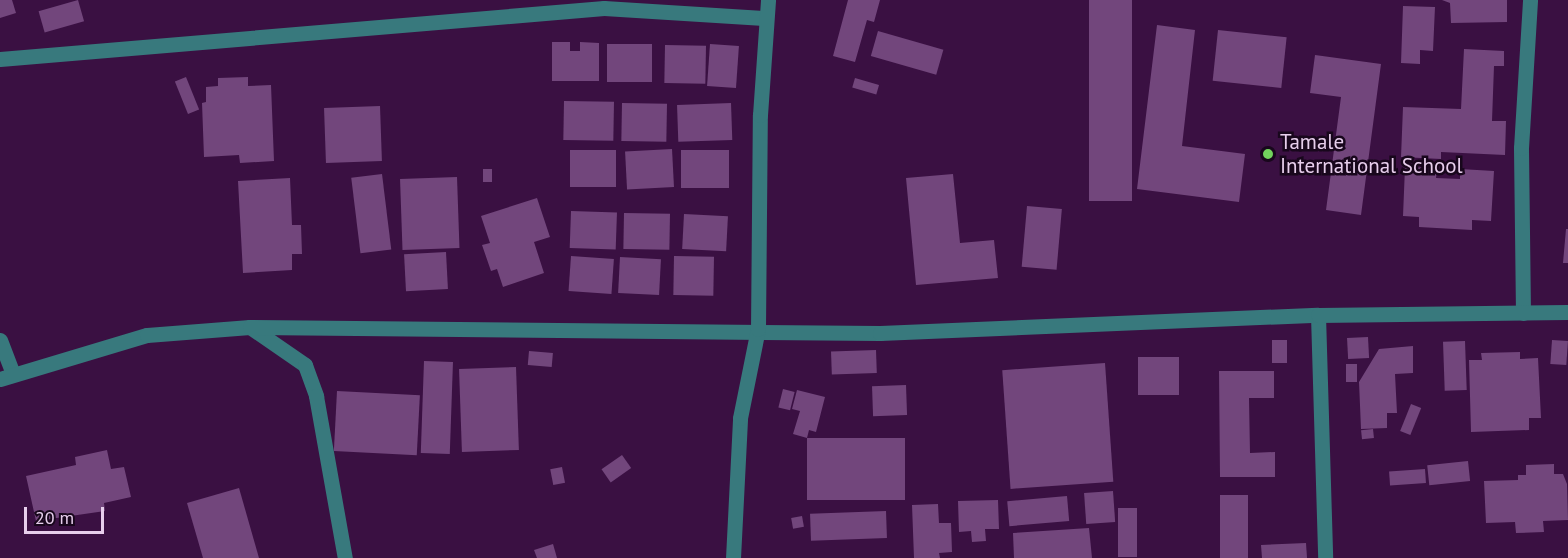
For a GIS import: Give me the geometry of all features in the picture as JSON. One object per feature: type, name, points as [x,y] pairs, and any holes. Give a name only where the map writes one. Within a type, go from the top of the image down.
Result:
[{"type":"street","points":[[733,558],[740,418],[758,329],[764,18],[768,0]]},
{"type":"street","points":[[1523,313],[1521,148],[1530,0]]},
{"type":"street","points":[[0,59],[604,8],[764,18]]},
{"type":"street","points":[[0,340],[7,377],[147,335],[250,327],[678,333],[758,329],[880,333],[1318,315],[1568,312]]},
{"type":"street","points":[[1318,315],[1325,558]]},
{"type":"street","points":[[250,327],[305,365],[316,396],[345,558]]},
{"type":"building","points":[[0,0],[12,0],[16,13],[0,18]]},
{"type":"building","points":[[78,0],[84,21],[45,32],[39,11]]},
{"type":"building","points":[[848,0],[880,0],[874,22],[867,20],[855,62],[833,56]]},
{"type":"building","points":[[1089,0],[1132,0],[1132,201],[1089,201]]},
{"type":"building","points":[[1442,0],[1507,0],[1507,22],[1451,23],[1450,3]]},
{"type":"building","points":[[1403,6],[1435,7],[1433,51],[1420,50],[1420,64],[1401,63]]},
{"type":"building","points":[[1157,25],[1195,30],[1182,146],[1245,154],[1239,202],[1137,189]]},
{"type":"building","points":[[1218,30],[1287,37],[1281,88],[1213,81]]},
{"type":"building","points":[[878,31],[943,50],[936,75],[871,56]]},
{"type":"building","points":[[552,42],[570,42],[570,51],[580,51],[580,42],[599,43],[599,81],[552,81]]},
{"type":"building","points":[[607,44],[652,44],[652,82],[607,82]]},
{"type":"building","points":[[710,44],[739,46],[736,88],[707,86]]},
{"type":"building","points":[[665,45],[706,46],[705,84],[664,83]]},
{"type":"building","points":[[1464,49],[1504,51],[1504,66],[1494,66],[1492,121],[1506,121],[1505,155],[1441,152],[1441,159],[1401,157],[1403,107],[1461,109]]},
{"type":"building","points":[[1315,55],[1381,64],[1361,215],[1326,210],[1341,97],[1310,93]]},
{"type":"building","points":[[186,77],[199,109],[188,114],[175,81]]},
{"type":"building","points":[[248,77],[248,86],[271,85],[274,161],[240,163],[239,155],[204,157],[202,103],[206,102],[206,87],[218,86],[218,78]]},
{"type":"building","points":[[855,78],[879,85],[876,95],[852,88]]},
{"type":"building","points":[[564,101],[614,102],[613,141],[563,140]]},
{"type":"building","points":[[622,103],[667,104],[666,142],[621,141]]},
{"type":"building","points":[[731,103],[732,140],[678,142],[677,105]]},
{"type":"building","points":[[380,106],[382,161],[326,163],[324,108]]},
{"type":"building","points":[[672,149],[674,187],[627,189],[625,151]]},
{"type":"building","points":[[570,150],[616,150],[616,187],[570,187]]},
{"type":"building","points":[[681,150],[729,150],[729,188],[681,188]]},
{"type":"building","points":[[1405,167],[1437,168],[1436,178],[1460,179],[1460,169],[1494,171],[1491,221],[1472,220],[1472,230],[1419,227],[1419,217],[1403,216]]},
{"type":"building","points":[[483,169],[492,169],[492,182],[483,182]]},
{"type":"building","points":[[382,174],[391,249],[360,253],[351,178]]},
{"type":"building","points":[[953,174],[960,243],[994,240],[998,278],[916,285],[906,178]]},
{"type":"building","points":[[457,177],[459,248],[403,250],[400,179]]},
{"type":"building","points":[[290,178],[292,225],[301,225],[302,254],[292,254],[292,270],[243,273],[238,181]]},
{"type":"building","points":[[537,198],[550,237],[534,242],[544,273],[503,287],[497,269],[491,271],[482,245],[490,243],[481,216]]},
{"type":"building","points":[[1027,206],[1062,209],[1057,270],[1022,267]]},
{"type":"building","points":[[571,211],[617,213],[616,250],[570,248]]},
{"type":"building","points":[[624,213],[670,214],[669,250],[623,249]]},
{"type":"building","points":[[684,214],[728,216],[726,251],[682,249]]},
{"type":"building","points":[[1566,229],[1568,229],[1568,263],[1563,263]]},
{"type":"building","points":[[446,252],[448,289],[406,291],[404,254]]},
{"type":"building","points":[[571,256],[614,259],[611,294],[569,291]]},
{"type":"building","points":[[674,256],[714,257],[713,296],[673,295]]},
{"type":"building","points":[[620,257],[661,259],[659,295],[618,293]]},
{"type":"building","points":[[1368,337],[1369,358],[1348,359],[1347,338]]},
{"type":"building","points":[[1272,340],[1287,340],[1287,363],[1272,363]]},
{"type":"building","points":[[1552,340],[1568,341],[1566,365],[1550,364]]},
{"type":"building","points":[[1465,341],[1467,390],[1445,391],[1443,342]]},
{"type":"building","points":[[1413,346],[1413,373],[1395,374],[1397,413],[1387,413],[1387,428],[1361,429],[1359,382],[1379,349]]},
{"type":"building","points":[[876,350],[877,373],[832,375],[831,352]]},
{"type":"building","points":[[529,351],[553,353],[552,367],[528,365]]},
{"type":"building","points":[[1520,352],[1520,359],[1538,358],[1541,418],[1529,418],[1529,430],[1471,432],[1469,360],[1482,360],[1481,353]]},
{"type":"building","points":[[1138,357],[1179,357],[1179,395],[1138,395]]},
{"type":"building","points":[[424,361],[453,362],[450,454],[421,453]]},
{"type":"building","points":[[1105,363],[1113,482],[1011,489],[1002,370]]},
{"type":"building","points":[[1346,364],[1357,364],[1357,382],[1346,382]]},
{"type":"building","points":[[516,367],[519,450],[462,452],[459,369]]},
{"type":"building","points":[[1219,371],[1274,371],[1274,398],[1249,398],[1250,453],[1275,452],[1275,477],[1220,477]]},
{"type":"building","points":[[906,385],[907,415],[873,416],[872,386]]},
{"type":"building","points":[[783,389],[795,392],[790,410],[778,407]]},
{"type":"building","points":[[797,390],[825,397],[816,432],[809,430],[807,438],[793,434],[800,411],[792,409]]},
{"type":"building","points":[[337,391],[420,395],[417,455],[334,451]]},
{"type":"building","points":[[1411,404],[1421,408],[1410,435],[1400,431]]},
{"type":"building","points":[[1373,429],[1374,438],[1362,439],[1361,430]]},
{"type":"building","points":[[807,438],[905,438],[905,500],[807,500]]},
{"type":"building","points":[[107,450],[111,469],[124,467],[131,497],[104,503],[105,511],[36,521],[26,476],[76,465],[75,457]]},
{"type":"building","points":[[622,455],[631,468],[611,482],[602,469]]},
{"type":"building","points":[[1468,461],[1470,481],[1429,485],[1427,465]]},
{"type":"building","points":[[1554,464],[1554,474],[1563,474],[1567,484],[1568,520],[1543,521],[1544,532],[1516,533],[1515,522],[1486,523],[1484,481],[1518,480],[1518,475],[1526,475],[1526,465]]},
{"type":"building","points":[[562,467],[565,483],[553,485],[550,469]]},
{"type":"building","points":[[1425,469],[1426,483],[1390,485],[1389,472]]},
{"type":"building","points":[[239,488],[259,558],[203,558],[187,503]]},
{"type":"building","points":[[1113,491],[1115,522],[1086,524],[1084,493]]},
{"type":"building","points":[[1220,495],[1248,495],[1248,558],[1220,558]]},
{"type":"building","points":[[1067,496],[1069,521],[1009,526],[1007,501]]},
{"type":"building","points":[[998,500],[999,529],[985,529],[986,541],[972,542],[971,531],[959,532],[958,501]]},
{"type":"building","points":[[938,504],[939,523],[951,523],[952,552],[939,553],[940,558],[914,558],[912,505]]},
{"type":"building","points":[[1118,508],[1137,508],[1137,557],[1118,557]]},
{"type":"building","points":[[886,511],[887,538],[811,541],[810,514]]},
{"type":"building","points":[[802,516],[804,527],[793,529],[791,518]]},
{"type":"building","points":[[1089,528],[1092,558],[1014,558],[1013,533]]},
{"type":"building","points":[[1306,543],[1307,558],[1262,558],[1261,545]]},
{"type":"building","points":[[553,544],[557,558],[537,558],[534,550]]},
{"type":"place","name":"Tamale International School","points":[[1268,154]]}]
